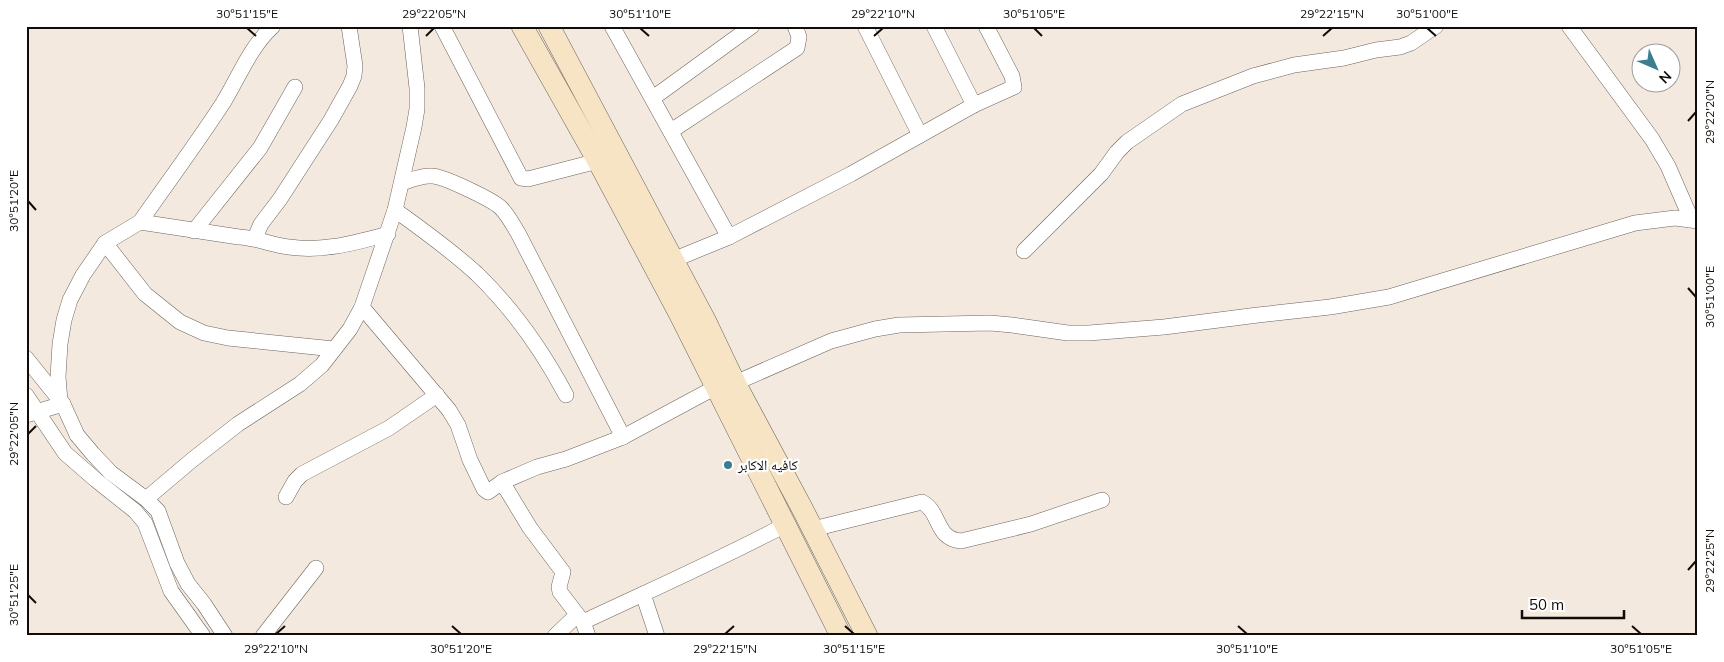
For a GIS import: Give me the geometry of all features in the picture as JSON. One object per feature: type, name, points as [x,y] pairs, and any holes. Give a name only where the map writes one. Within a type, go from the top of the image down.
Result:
[{"type":"main road","points":[[522,26],[598,161],[679,313],[813,529],[866,636]]},
{"type":"main road","points":[[549,26],[706,322],[725,385],[785,525],[841,636]]},
{"type":"street","points":[[61,403],[58,377],[60,344],[70,300],[105,243],[140,222],[223,102],[252,52],[273,26]]},
{"type":"street","points":[[255,238],[261,224],[293,179],[331,120],[350,86],[355,66],[349,26]]},
{"type":"street","points":[[146,499],[238,424],[300,384],[322,365],[350,329],[362,307],[388,234],[402,184],[417,109],[417,88],[410,26]]},
{"type":"street","points":[[442,26],[521,178],[528,179],[598,161]]},
{"type":"street","points":[[652,98],[752,26]]},
{"type":"street","points":[[671,131],[797,48],[799,37],[795,26]]},
{"type":"street","points":[[865,26],[920,135]]},
{"type":"street","points":[[934,26],[974,105]]},
{"type":"street","points":[[673,260],[729,237],[851,174],[974,105],[1006,91],[1014,85],[1012,76],[986,26]]},
{"type":"street","points":[[1024,251],[1101,174],[1127,142],[1182,104],[1215,90],[1294,65],[1400,47],[1411,43],[1436,26]]},
{"type":"street","points":[[1569,26],[1652,139],[1668,166],[1694,220]]},
{"type":"street","points":[[618,29],[652,98],[729,237]]},
{"type":"street","points":[[194,231],[260,148],[295,87]]},
{"type":"street","points":[[402,184],[417,178],[432,176],[445,178],[495,203],[506,214],[518,233],[624,437]]},
{"type":"street","points":[[395,210],[476,274],[502,300],[526,330],[554,372],[566,395]]},
{"type":"street","points":[[362,307],[449,410],[458,425],[470,460],[484,489],[488,492],[502,482],[538,467],[566,459],[624,437],[725,385],[832,341],[875,329],[899,325],[990,323],[1068,333],[1089,333],[1164,327],[1258,314],[1330,307],[1389,297],[1636,223],[1675,218],[1694,220]]},
{"type":"street","points":[[140,222],[255,238],[287,247],[314,250],[339,247],[388,234]]},
{"type":"street","points":[[105,243],[145,294],[180,322],[204,333],[228,338],[334,349]]},
{"type":"street","points":[[26,358],[61,403],[77,435],[93,454],[111,473],[146,499],[158,511],[177,563],[188,584],[225,636]]},
{"type":"street","points":[[26,395],[33,414],[65,452],[96,480],[135,510],[145,523],[171,591],[203,636]]},
{"type":"street","points":[[286,497],[295,481],[302,474],[389,428],[437,395]]},
{"type":"street","points":[[33,414],[61,403]]},
{"type":"street","points":[[502,482],[530,528],[563,572],[559,585],[560,592],[583,624]]},
{"type":"street","points":[[813,529],[922,502],[931,508],[943,533],[952,540],[961,541],[1031,524],[1102,500]]},
{"type":"street","points":[[555,636],[583,624],[661,584],[700,569],[785,525]]},
{"type":"street","points":[[263,636],[316,568]]},
{"type":"street","points":[[643,594],[657,636]]},
{"type":"place","name":"كافيه الاكابر","points":[[728,465]]}]
